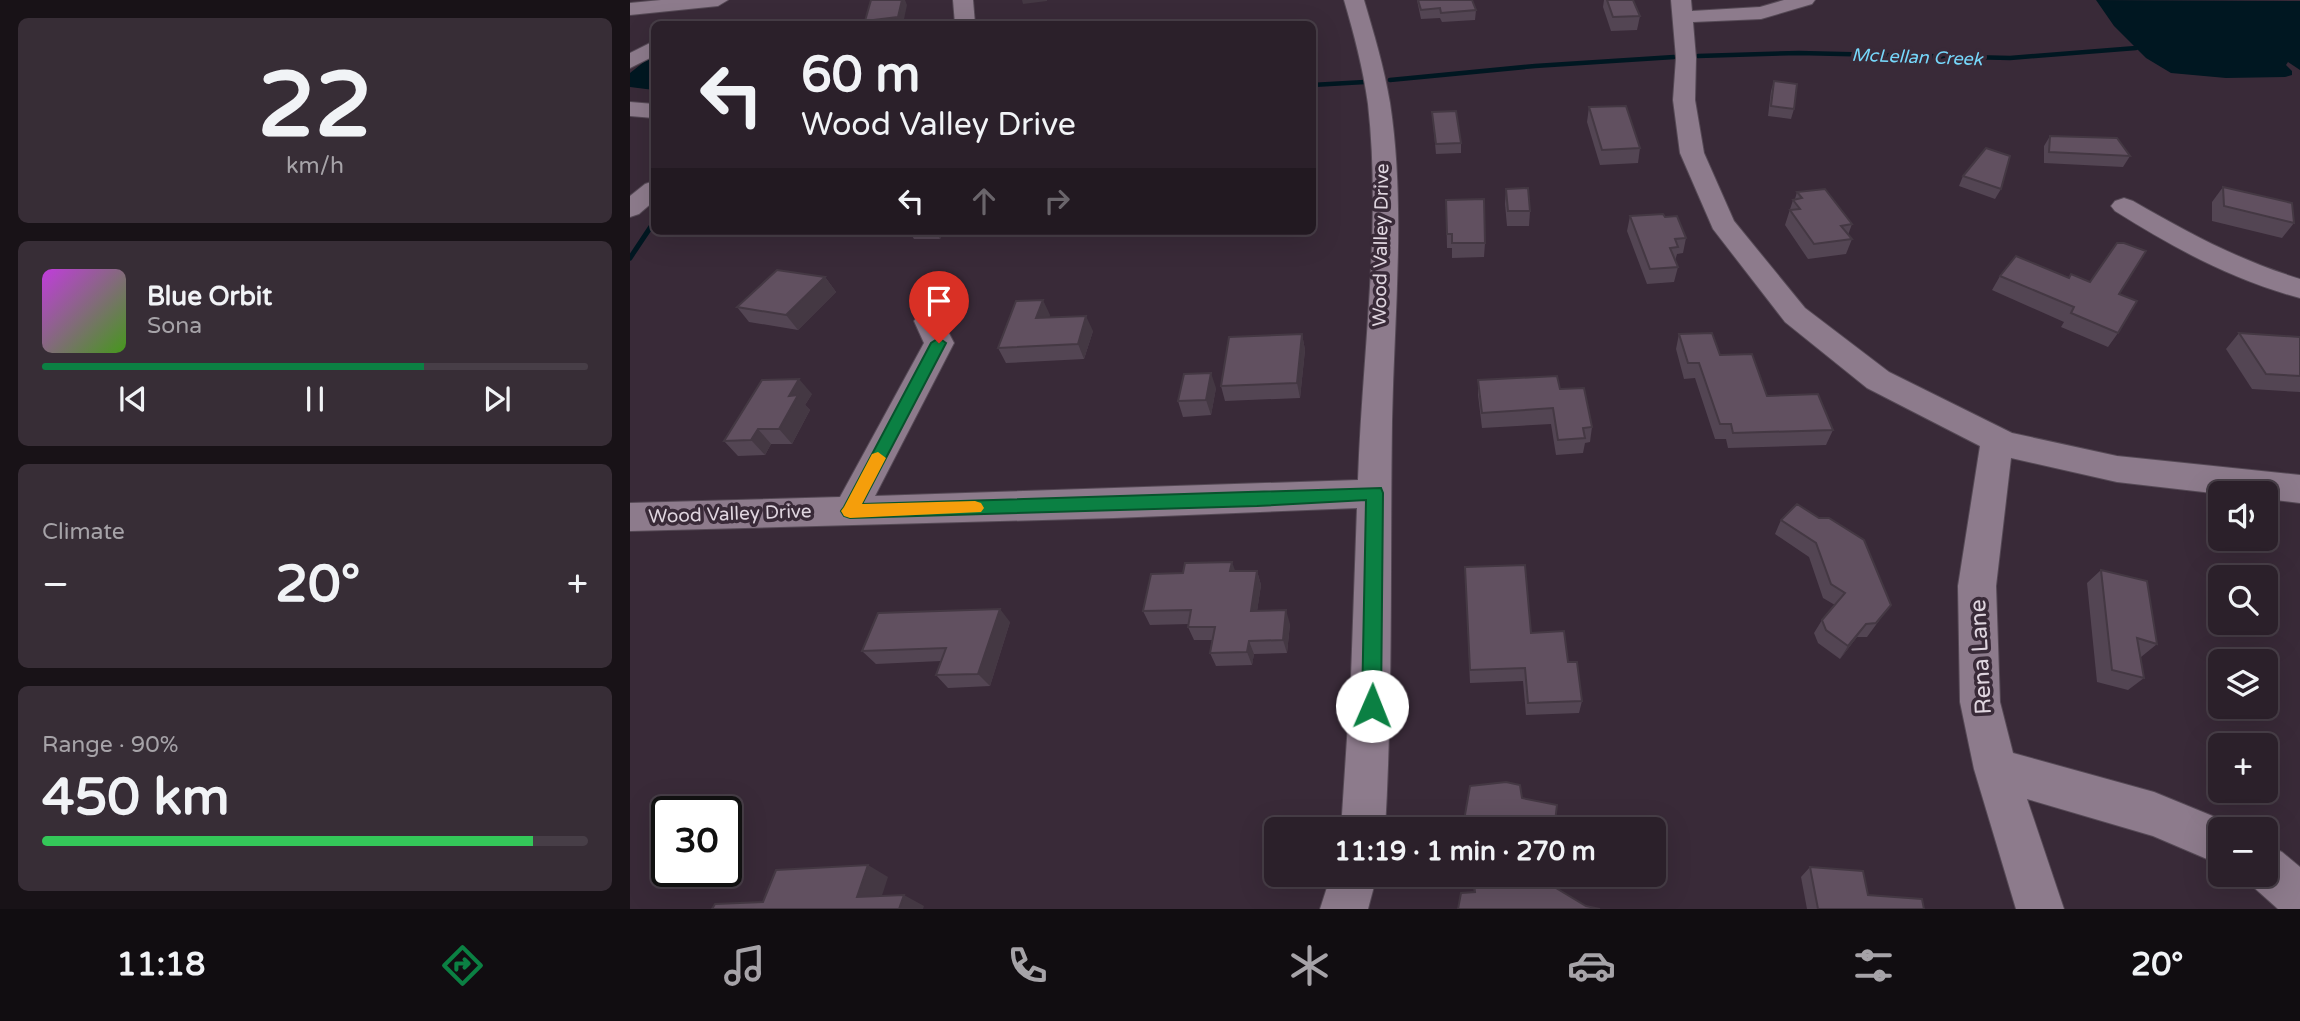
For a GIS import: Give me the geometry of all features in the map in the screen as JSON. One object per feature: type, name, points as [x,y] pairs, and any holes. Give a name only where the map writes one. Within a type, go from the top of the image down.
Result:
[{"type":"street","points":[[630,9],[718,0]]},
{"type":"street","points":[[696,21],[728,0]]},
{"type":"street","points":[[963,0],[965,21]]},
{"type":"street","name":"Wood Valley Drive","points":[[1354,0],[1378,89],[1384,173],[1371,733],[1364,817]]},
{"type":"street","points":[[1805,0],[1761,13],[1682,8],[1686,58],[1684,100],[1692,153],[1722,223],[1795,315],[1878,380],[1997,440],[2117,469],[2300,489]]},
{"type":"street","points":[[630,62],[651,49]]},
{"type":"street","points":[[630,109],[651,111]]},
{"type":"street","points":[[630,209],[651,192]]},
{"type":"street","points":[[2124,206],[2196,249],[2248,272],[2300,289]]},
{"type":"street","points":[[850,511],[939,343],[929,321]]},
{"type":"street","name":"Rena Lane","points":[[1997,440],[1977,586],[1980,702],[1995,769],[2040,909]]},
{"type":"street","name":"Wood Valley Drive","points":[[630,517],[723,512],[1257,500],[1375,493]]},
{"type":"street","points":[[1995,769],[2154,814],[2208,837]]},
{"type":"street","points":[[2278,879],[2300,897]]},
{"type":"street","points":[[1344,909],[1350,887]]},
{"type":"water","points":[[2096,0],[2300,1],[2300,70],[2288,62],[2286,65],[2292,75],[2285,77],[2226,78],[2171,73],[2146,58],[2114,26]]},
{"type":"water","points":[[651,56],[651,90],[630,87],[630,73]]},
{"type":"building","points":[[871,0],[902,0],[898,17],[865,21]]},
{"type":"building","points":[[1418,0],[1472,0],[1476,10],[1441,13],[1440,8],[1421,10]]},
{"type":"building","points":[[1607,0],[1633,0],[1640,16],[1613,17]]},
{"type":"building","points":[[1774,81],[1797,84],[1794,109],[1771,106]]},
{"type":"building","points":[[1626,106],[1640,148],[1602,150],[1589,107]]},
{"type":"building","points":[[1456,111],[1461,143],[1436,144],[1432,112]]},
{"type":"building","points":[[2050,136],[2117,138],[2130,156],[2049,152]]},
{"type":"building","points":[[1986,148],[2010,156],[2001,189],[1963,176]]},
{"type":"building","points":[[2223,187],[2292,203],[2294,223],[2224,206]]},
{"type":"building","points":[[1528,188],[1530,211],[1508,211],[1506,189]]},
{"type":"building","points":[[1825,189],[1852,224],[1841,226],[1852,239],[1814,244],[1790,210],[1800,209],[1793,200],[1802,198],[1797,192]]},
{"type":"building","points":[[1484,199],[1485,243],[1452,243],[1452,234],[1447,234],[1446,200]]},
{"type":"building","points":[[1663,214],[1665,217],[1677,216],[1686,238],[1675,239],[1678,247],[1670,248],[1678,267],[1650,269],[1630,216]]},
{"type":"building","points":[[2117,243],[2146,251],[2119,294],[2137,301],[2118,333],[2071,313],[2074,307],[2000,276],[2016,256],[2069,278],[2071,274],[2090,282]]},
{"type":"building","points":[[777,270],[825,277],[786,315],[737,307]]},
{"type":"building","points":[[1043,300],[1036,318],[1086,316],[1078,344],[998,348],[1016,301]]},
{"type":"building","points":[[1712,333],[1720,355],[1752,354],[1767,396],[1818,394],[1833,430],[1733,433],[1731,424],[1720,424],[1699,363],[1688,363],[1679,334]]},
{"type":"building","points":[[2239,333],[2300,337],[2300,376],[2266,374]]},
{"type":"building","points":[[1302,334],[1297,383],[1221,386],[1229,337]]},
{"type":"building","points":[[1211,373],[1206,400],[1178,401],[1184,374]]},
{"type":"building","points":[[1557,376],[1560,389],[1584,388],[1592,427],[1583,428],[1585,438],[1558,440],[1553,408],[1482,413],[1478,380]]},
{"type":"building","points":[[799,379],[789,396],[798,395],[779,429],[758,429],[751,440],[724,441],[762,380]]},
{"type":"building","points":[[1797,504],[1819,518],[1829,518],[1864,540],[1891,605],[1876,623],[1866,624],[1848,646],[1826,630],[1822,620],[1845,593],[1831,584],[1816,543],[1781,520]]},
{"type":"building","points":[[1232,562],[1230,571],[1257,571],[1251,611],[1286,610],[1283,640],[1249,641],[1247,652],[1210,653],[1215,627],[1188,627],[1191,610],[1143,611],[1151,574],[1183,573],[1185,563]]},
{"type":"building","points":[[1525,565],[1531,633],[1564,631],[1568,662],[1577,662],[1582,701],[1528,703],[1525,668],[1470,670],[1465,567]]},
{"type":"building","points":[[2101,570],[2147,581],[2157,644],[2137,638],[2144,678],[2112,670]]},
{"type":"building","points":[[1000,609],[978,674],[936,675],[946,648],[862,651],[878,613]]},
{"type":"building","points":[[1506,782],[1520,785],[1522,798],[1557,805],[1556,817],[1465,817],[1470,786]]},
{"type":"building","points":[[868,865],[857,897],[904,895],[899,909],[712,909],[715,904],[763,902],[776,870]]},
{"type":"building","points":[[1810,867],[1863,871],[1868,895],[1922,899],[1924,909],[1818,909]]},
{"type":"building","points":[[1474,887],[1556,887],[1586,906],[1600,909],[1458,909],[1461,893],[1475,892]]},
{"type":"waterway","name":"McLellan Creek","points":[[1698,56],[1799,53],[2010,58],[2136,48]]},
{"type":"waterway","name":"McLellan Creek","points":[[1390,80],[1535,66],[1674,57]]},
{"type":"waterway","name":"McLellan Creek","points":[[1316,85],[1365,82]]},
{"type":"waterway","points":[[630,258],[651,226]]},
{"type":"slow traffic","points":[[878,458],[850,511],[975,508]]},
{"type":"route","points":[[939,343],[850,511],[1257,500],[1375,493],[1372,706]]}]
